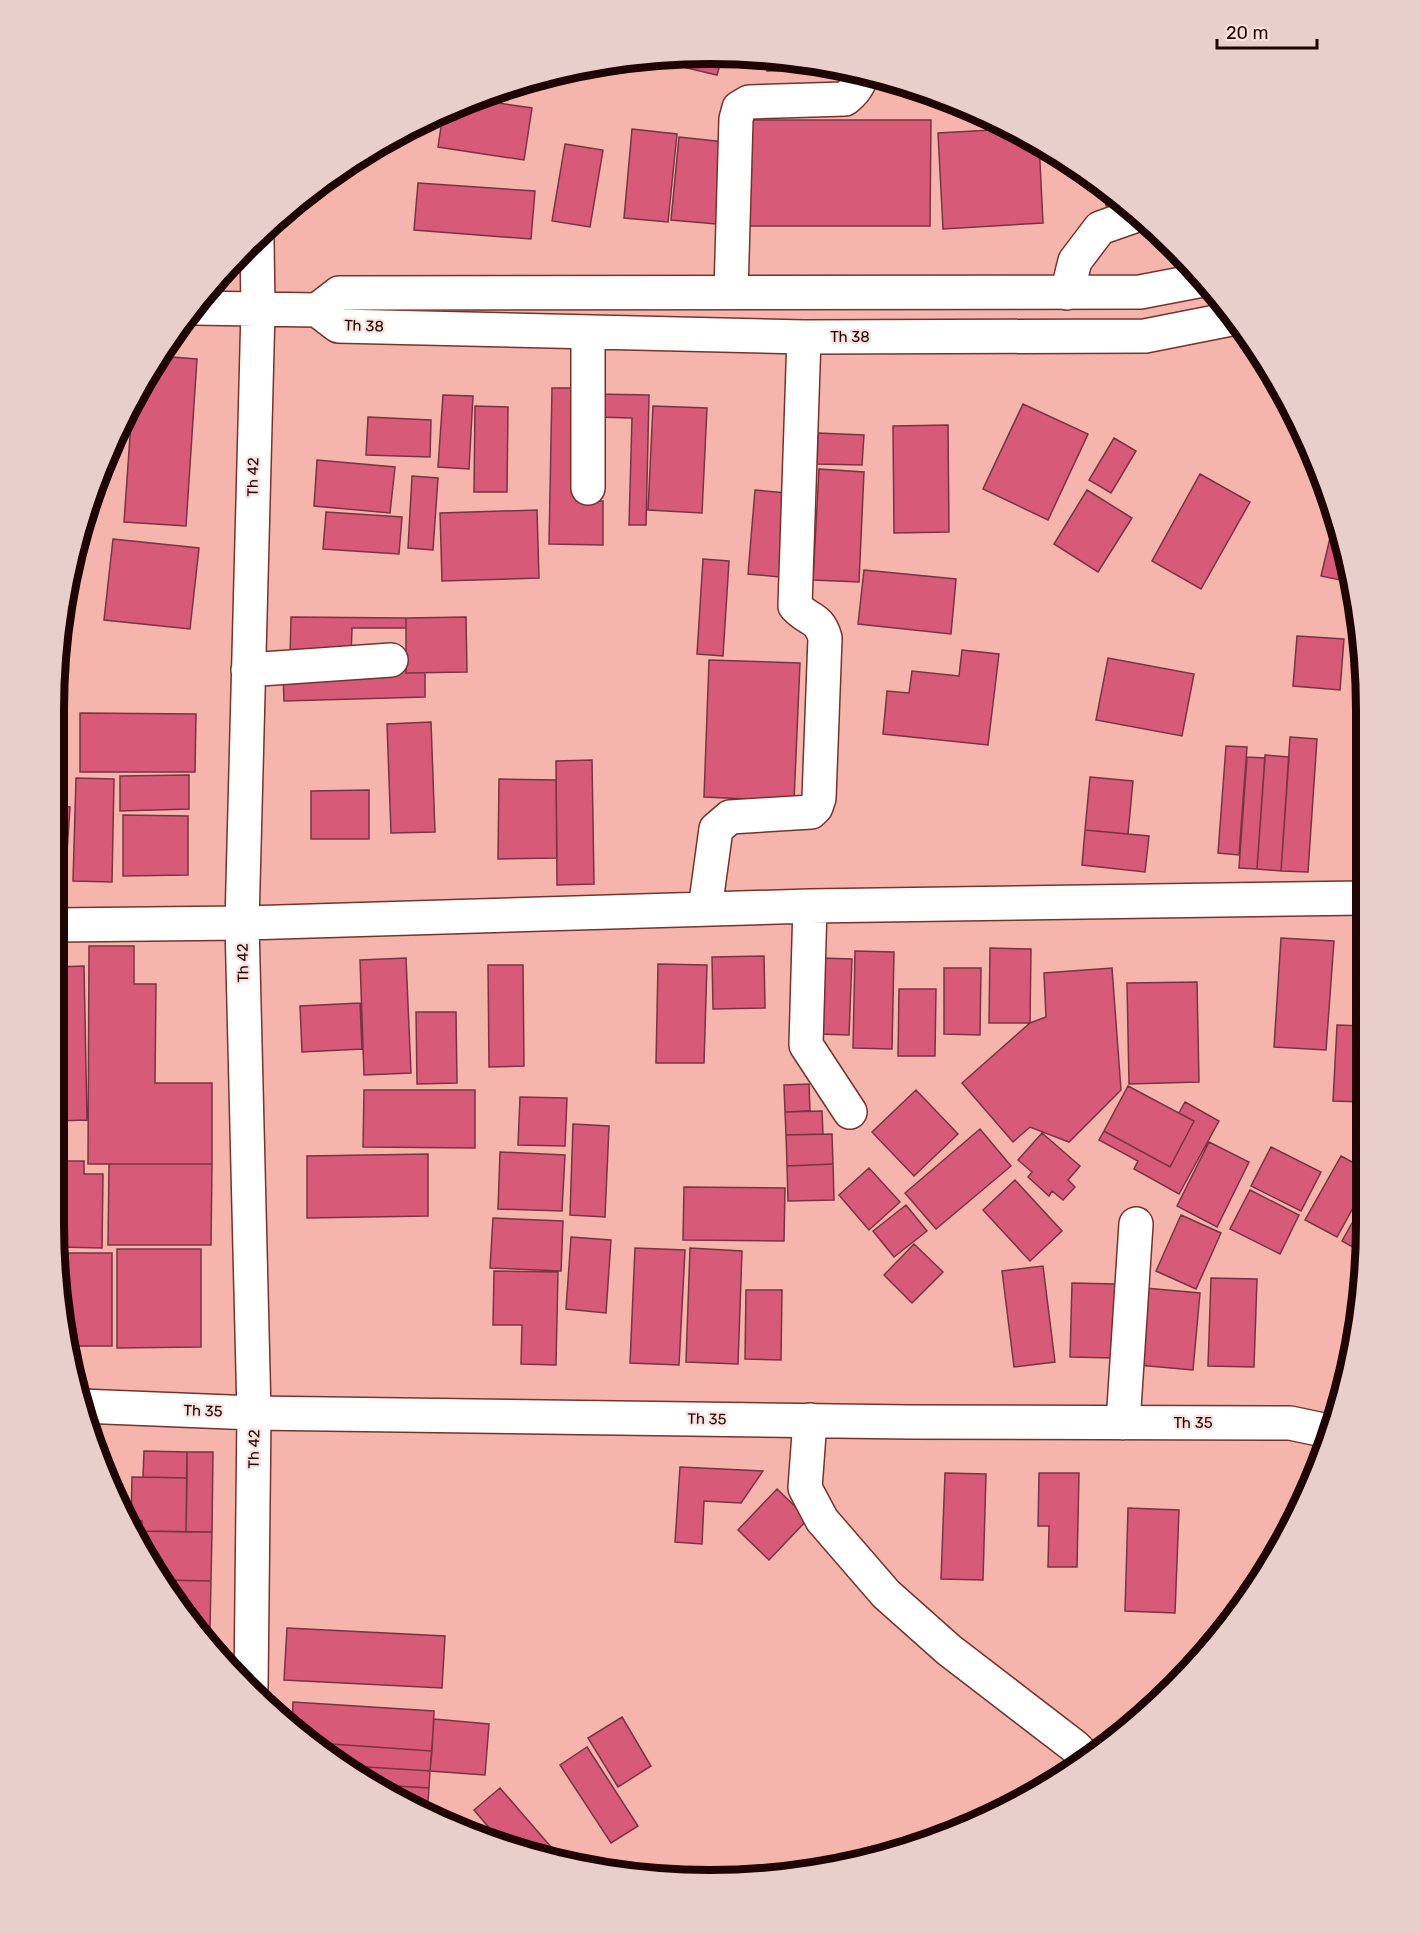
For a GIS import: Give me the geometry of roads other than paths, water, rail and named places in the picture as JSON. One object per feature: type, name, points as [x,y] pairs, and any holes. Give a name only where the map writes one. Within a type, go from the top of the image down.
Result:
[{"type":"street","points":[[731,292],[736,119],[739,108],[749,102],[845,99],[853,93],[860,83]]},
{"type":"street","points":[[1067,293],[1075,261],[1100,228],[1128,218]]},
{"type":"street","name":"Th 42","points":[[251,1677],[254,1413],[242,923],[258,250]]},
{"type":"street","name":"Th 38","points":[[1193,282],[1140,292],[1067,293],[339,293],[317,310],[338,326],[804,337],[1145,336],[1225,320]]},
{"type":"street","points":[[205,308],[317,310]]},
{"type":"street","points":[[588,332],[588,488]]},
{"type":"street","points":[[705,909],[716,830],[730,817],[811,812],[816,807],[819,798],[825,638],[822,627],[814,619],[802,614],[795,606],[804,337]]},
{"type":"street","points":[[248,669],[391,660]]},
{"type":"street","points":[[64,925],[242,923],[810,906],[1356,898]]},
{"type":"street","points":[[810,906],[806,1045],[850,1112]]},
{"type":"street","points":[[1123,1423],[1136,1224]]},
{"type":"street","name":"Th 35","points":[[92,1406],[254,1413],[1290,1424],[1322,1430]]},
{"type":"street","points":[[810,1420],[805,1488],[822,1520],[886,1594],[949,1650],[1081,1753]]}]
